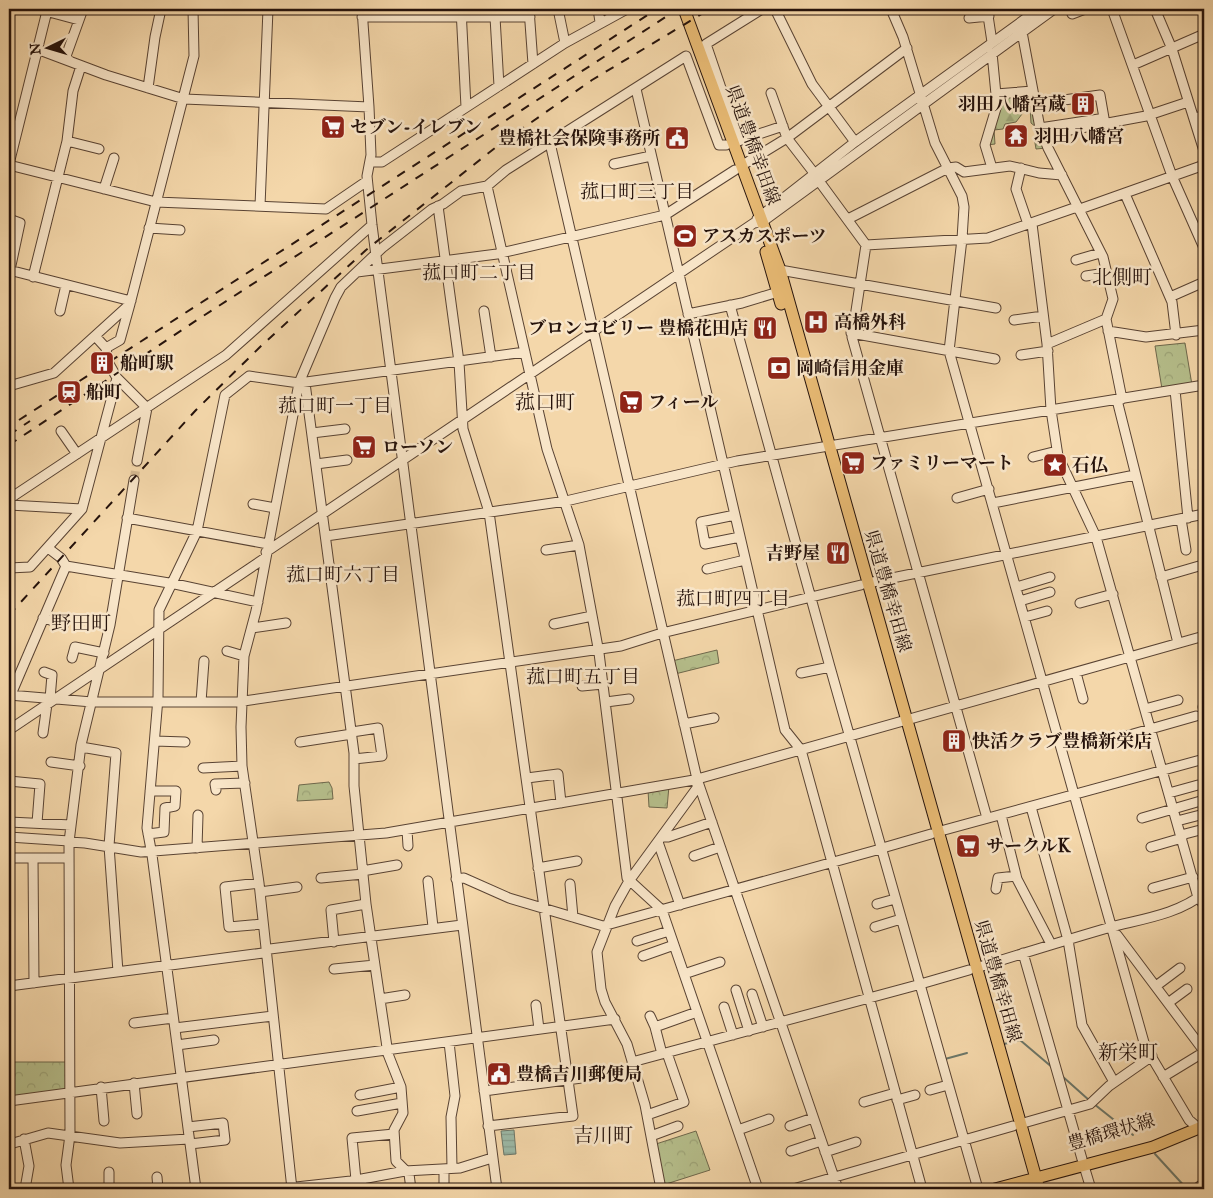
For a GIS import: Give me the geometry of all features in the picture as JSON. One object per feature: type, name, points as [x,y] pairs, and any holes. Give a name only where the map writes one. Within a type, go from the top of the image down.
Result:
[{"type":"main road","name":"県道豊橋幸田線","points":[[677,9],[733,143]]},
{"type":"main road","name":"県道豊橋幸田線","points":[[684,9],[733,143],[738,168],[780,270],[825,447]]},
{"type":"main road","name":"県道豊橋幸田線","points":[[759,220],[778,292],[825,447],[1034,1182]]},
{"type":"main road","name":"豊橋環状線","points":[[996,1189],[1034,1182],[1150,1140],[1200,1128],[1204,1117]]},
{"type":"street","points":[[64,59],[83,9]]},
{"type":"street","points":[[148,88],[155,37],[162,9]]},
{"type":"street","points":[[106,348],[120,340],[184,99],[194,56],[193,9]]},
{"type":"street","points":[[260,206],[268,9]]},
{"type":"street","points":[[558,9],[565,43]]},
{"type":"street","points":[[598,9],[600,22]]},
{"type":"street","points":[[370,162],[382,162],[565,43],[600,22],[627,9]]},
{"type":"street","points":[[733,143],[706,44],[762,9]]},
{"type":"street","points":[[776,9],[812,84],[855,142]]},
{"type":"street","points":[[891,9],[907,48],[935,143],[962,196],[964,207],[949,351],[1146,1046],[1189,1120],[1200,1128]]},
{"type":"street","points":[[1020,9],[1022,20]]},
{"type":"street","points":[[817,177],[855,142],[1039,9]]},
{"type":"street","points":[[9,730],[50,700],[215,592],[266,551],[401,463],[679,276],[817,177],[923,106],[992,53],[1054,9]]},
{"type":"street","points":[[1072,14],[1085,9]]},
{"type":"street","points":[[1112,9],[1172,176],[1204,248]]},
{"type":"street","points":[[1155,9],[1172,49],[1204,151]]},
{"type":"street","points":[[79,20],[42,10],[37,49],[9,164],[156,202],[326,209],[367,181]]},
{"type":"street","points":[[969,18],[989,11],[992,42]]},
{"type":"street","points":[[497,1189],[401,463],[392,371],[372,225],[367,181],[370,162],[369,107],[362,13],[461,13],[495,17],[529,13],[533,64]]},
{"type":"street","points":[[461,13],[466,107]]},
{"type":"street","points":[[495,17],[499,86]]},
{"type":"street","points":[[1022,32],[1041,131],[1080,209],[1100,253],[1106,273],[1112,299],[1106,319],[1119,399],[1135,474],[1178,643]]},
{"type":"street","points":[[1133,65],[1204,34]]},
{"type":"street","points":[[357,272],[502,253],[664,215],[787,138],[907,48]]},
{"type":"street","points":[[37,49],[81,66],[184,99],[369,107]]},
{"type":"street","points":[[992,53],[997,105],[985,145],[992,168]]},
{"type":"street","points":[[758,1189],[662,910],[628,881],[606,702],[579,545],[566,501],[547,449],[487,186],[488,182],[506,170],[686,56],[719,145],[733,143],[783,126]]},
{"type":"street","points":[[33,277],[59,178],[67,141],[73,91],[81,66]]},
{"type":"street","points":[[636,89],[785,730],[800,750],[922,1189]]},
{"type":"street","points":[[996,94],[1033,91]]},
{"type":"street","points":[[771,93],[787,138],[866,245],[851,334],[987,818]]},
{"type":"street","points":[[1035,104],[1100,95],[1104,118]]},
{"type":"street","points":[[1041,131],[1104,118],[1150,113],[1188,102]]},
{"type":"street","points":[[1041,131],[1146,116],[1150,113]]},
{"type":"street","points":[[1194,119],[1204,115]]},
{"type":"street","points":[[67,141],[99,149]]},
{"type":"street","points":[[550,143],[697,779],[838,1189]]},
{"type":"street","points":[[614,164],[651,156]]},
{"type":"street","points":[[104,189],[114,158]]},
{"type":"street","points":[[866,245],[988,238],[1074,208],[1080,209],[1204,165]]},
{"type":"street","points":[[848,219],[948,168],[956,168],[964,172],[1010,166],[1039,173],[1062,175]]},
{"type":"street","points":[[484,1091],[568,1081],[634,1066],[665,1053],[922,984],[1023,952],[1156,916],[1202,899],[1193,877],[1096,537],[1072,488],[1057,451],[1051,410],[1048,347],[1030,224],[1016,189],[1021,168]]},
{"type":"street","points":[[292,1188],[254,844],[242,766],[244,656],[258,602],[266,551],[302,383],[334,298],[357,272],[432,209],[460,191],[487,186]]},
{"type":"street","points":[[1124,194],[1170,297],[1176,335]]},
{"type":"street","points":[[438,206],[459,362],[462,421],[489,512],[573,1116],[488,1126]]},
{"type":"street","points":[[9,219],[20,223],[9,270],[130,303]]},
{"type":"street","points":[[9,499],[226,355],[372,225]]},
{"type":"street","points":[[150,228],[180,230]]},
{"type":"street","points":[[1076,260],[1100,253]]},
{"type":"street","points":[[780,270],[996,308]]},
{"type":"street","points":[[1086,276],[1106,273]]},
{"type":"street","points":[[1170,297],[1204,282]]},
{"type":"street","points":[[60,311],[66,285]]},
{"type":"street","points":[[688,314],[778,292]]},
{"type":"street","points":[[9,386],[54,373],[130,303]]},
{"type":"street","points":[[730,305],[812,597],[830,668],[884,848],[895,899],[922,984],[963,1140],[978,1189]]},
{"type":"street","points":[[484,312],[490,357]]},
{"type":"street","points":[[1014,320],[1043,316]]},
{"type":"street","points":[[1021,355],[1048,347],[1106,319]]},
{"type":"street","points":[[1108,331],[1146,338],[1204,330]]},
{"type":"street","points":[[851,334],[994,359]]},
{"type":"street","points":[[95,336],[106,348],[108,362],[117,378],[147,408]]},
{"type":"street","points":[[196,1189],[148,834],[158,702],[160,606],[197,531],[225,395],[249,376],[302,383],[525,352]]},
{"type":"street","points":[[9,568],[30,567],[82,509],[99,439],[117,378]]},
{"type":"street","points":[[302,383],[312,434],[352,733],[358,835],[366,904],[387,1049],[401,1088],[402,1113],[394,1130],[396,1161],[409,1174],[411,1189]]},
{"type":"street","points":[[326,536],[566,501],[723,464],[772,455],[1204,385]]},
{"type":"street","points":[[1175,390],[1186,550]]},
{"type":"street","points":[[137,461],[147,408]]},
{"type":"street","points":[[312,434],[345,429]]},
{"type":"street","points":[[61,431],[77,454]]},
{"type":"street","points":[[1032,457],[1057,451]]},
{"type":"street","points":[[316,464],[348,460]]},
{"type":"street","points":[[993,503],[1135,474]]},
{"type":"street","points":[[69,1189],[66,1165],[70,1135],[69,842],[82,748],[104,653],[134,480]]},
{"type":"street","points":[[956,498],[989,489]]},
{"type":"street","points":[[253,504],[275,508]]},
{"type":"street","points":[[9,505],[82,509]]},
{"type":"street","points":[[66,566],[9,696],[92,702],[242,701],[577,654],[598,648],[621,646],[662,633],[864,584],[1204,514]]},
{"type":"street","points":[[735,515],[701,522],[705,544],[740,537]]},
{"type":"street","points":[[127,518],[197,531],[266,551]]},
{"type":"street","points":[[546,550],[579,545]]},
{"type":"street","points":[[48,548],[66,566],[170,583],[258,602]]},
{"type":"street","points":[[707,569],[745,560]]},
{"type":"street","points":[[1161,577],[1199,566]]},
{"type":"street","points":[[1016,587],[1050,577]]},
{"type":"street","points":[[1020,601],[1050,592]]},
{"type":"street","points":[[1080,603],[1113,594]]},
{"type":"street","points":[[1025,618],[1047,611]]},
{"type":"street","points":[[554,624],[592,616]]},
{"type":"street","points":[[44,618],[64,624]]},
{"type":"street","points":[[252,628],[286,623]]},
{"type":"street","points":[[9,837],[109,846],[151,852],[407,830],[697,779],[1204,636]]},
{"type":"street","points":[[72,658],[75,647],[104,653]]},
{"type":"street","points":[[227,651],[244,656]]},
{"type":"street","points":[[201,702],[204,661]]},
{"type":"street","points":[[801,673],[830,668]]},
{"type":"street","points":[[43,733],[50,700],[52,676],[44,672]]},
{"type":"street","points":[[1076,673],[1083,699]]},
{"type":"street","points":[[582,686],[603,684]]},
{"type":"street","points":[[606,702],[629,699]]},
{"type":"street","points":[[1146,709],[1178,700]]},
{"type":"street","points":[[1119,738],[1196,716]]},
{"type":"street","points":[[684,724],[714,718]]},
{"type":"street","points":[[300,742],[378,728],[382,756],[354,759]]},
{"type":"street","points":[[155,741],[185,742]]},
{"type":"street","points":[[82,748],[116,754],[109,846],[118,972]]},
{"type":"street","points":[[456,879],[464,878],[497,894],[603,926],[1162,769],[1204,759]]},
{"type":"street","points":[[51,762],[80,766]]},
{"type":"street","points":[[203,768],[242,766]]},
{"type":"street","points":[[526,778],[558,774],[561,803]]},
{"type":"street","points":[[661,1189],[647,1115],[634,1066],[615,1019],[605,1002],[599,981],[597,952],[607,925],[628,881],[660,839],[686,800],[697,788],[697,779]]},
{"type":"street","points":[[9,781],[40,784],[37,823]]},
{"type":"street","points":[[216,790],[215,784],[245,783]]},
{"type":"street","points":[[1169,793],[1198,784]]},
{"type":"street","points":[[148,834],[164,832],[165,808],[175,806],[176,791],[150,791]]},
{"type":"street","points":[[1142,818],[1204,800]]},
{"type":"street","points":[[1031,807],[1068,940],[1082,1025],[1114,1082]]},
{"type":"street","points":[[1177,821],[1204,814]]},
{"type":"street","points":[[197,848],[198,815]]},
{"type":"street","points":[[1001,815],[1016,876],[1051,944]]},
{"type":"street","points":[[9,822],[71,825]]},
{"type":"street","points":[[660,839],[712,822]]},
{"type":"street","points":[[1151,848],[1204,829]]},
{"type":"street","points":[[407,830],[408,846]]},
{"type":"street","points":[[660,839],[680,905]]},
{"type":"street","points":[[694,856],[720,847]]},
{"type":"street","points":[[9,858],[68,858]]},
{"type":"street","points":[[34,858],[34,984]]},
{"type":"street","points":[[538,868],[577,861]]},
{"type":"street","points":[[321,878],[397,865]]},
{"type":"street","points":[[996,889],[998,878],[1016,876]]},
{"type":"street","points":[[1153,888],[1193,877]]},
{"type":"street","points":[[428,881],[433,927]]},
{"type":"street","points":[[570,884],[573,917]]},
{"type":"street","points":[[263,924],[229,928],[225,887],[297,887]]},
{"type":"street","points":[[877,904],[895,899]]},
{"type":"street","points":[[334,942],[330,910],[366,904]]},
{"type":"street","points":[[875,927],[901,919]]},
{"type":"street","points":[[9,986],[266,952],[270,949],[334,942],[433,927],[462,925]]},
{"type":"street","points":[[1112,927],[1204,1051],[1163,1077]]},
{"type":"street","points":[[637,942],[669,931]]},
{"type":"street","points":[[643,956],[674,945]]},
{"type":"street","points":[[1023,952],[1091,1189]]},
{"type":"street","points":[[684,974],[720,962]]},
{"type":"street","points":[[334,970],[375,965]]},
{"type":"street","points":[[1156,986],[1180,968]]},
{"type":"street","points":[[1168,1003],[1187,989]]},
{"type":"street","points":[[736,990],[749,1031]]},
{"type":"street","points":[[752,994],[763,1027]]},
{"type":"street","points":[[380,999],[405,995]]},
{"type":"street","points":[[536,1004],[539,1029]]},
{"type":"street","points":[[724,1007],[733,1035]]},
{"type":"street","points":[[655,1027],[697,1012]]},
{"type":"street","points":[[175,1028],[273,1016]]},
{"type":"street","points":[[647,1115],[684,1102],[650,1016]]},
{"type":"street","points":[[134,1023],[173,1018]]},
{"type":"street","points":[[9,1101],[101,1087],[615,1019]]},
{"type":"street","points":[[177,1045],[214,1040]]},
{"type":"street","points":[[444,1189],[448,1169],[451,1117],[455,1096],[449,1042]]},
{"type":"street","points":[[793,1189],[1092,1103],[1114,1082],[1152,1056]]},
{"type":"street","points":[[134,1083],[137,1114]]},
{"type":"street","points":[[930,1090],[948,1085]]},
{"type":"street","points":[[101,1087],[104,1121]]},
{"type":"street","points":[[360,1095],[401,1088]]},
{"type":"street","points":[[864,1102],[896,1096],[915,1095]]},
{"type":"street","points":[[357,1111],[402,1103]]},
{"type":"street","points":[[790,1126],[813,1118]]},
{"type":"street","points":[[738,1130],[769,1119]]},
{"type":"street","points":[[9,1143],[48,1133],[120,1143],[225,1140],[223,1124],[188,1127]]},
{"type":"street","points":[[651,1136],[678,1126]]},
{"type":"street","points":[[353,1183],[352,1138],[394,1134]]},
{"type":"street","points":[[24,1139],[28,1166],[25,1189]]},
{"type":"street","points":[[791,1151],[822,1141]]},
{"type":"street","points":[[825,1152],[856,1142]]},
{"type":"street","points":[[278,1189],[353,1183],[405,1171],[448,1169],[492,1158]]},
{"type":"street","points":[[109,1172],[109,1189]]},
{"type":"street","points":[[157,1177],[158,1189]]},
{"type":"street","points":[[1196,1189],[1204,1183]]},
{"type":"green space","points":[[1029,92],[1046,148],[1036,149],[1034,137],[1039,136],[1038,131],[1034,132],[1037,128],[1031,123],[1030,107],[1022,108],[1022,114],[1016,122],[1005,124],[1003,129],[994,130],[995,144],[987,145],[999,97]]},
{"type":"green space","points":[[1185,343],[1192,385],[1162,389],[1155,346]]},
{"type":"green space","points":[[717,650],[719,663],[675,674],[672,661]]},
{"type":"green space","points":[[329,782],[332,788],[333,799],[297,801],[299,785]]},
{"type":"green space","points":[[669,786],[667,808],[649,807],[648,790]]},
{"type":"green space","points":[[9,1062],[66,1062],[67,1090],[9,1098]]},
{"type":"green space","points":[[696,1131],[710,1170],[663,1185],[656,1144]]},
{"type":"shaded area","points":[[514,1130],[516,1154],[504,1155],[501,1131]]},
{"type":"waterway","points":[[1004,1044],[1020,1040],[1053,1068]]},
{"type":"waterway","points":[[945,1059],[967,1053]]},
{"type":"waterway","points":[[1062,1076],[1090,1101]]},
{"type":"waterway","points":[[1094,1104],[1133,1135]]},
{"type":"waterway","points":[[1155,1154],[1187,1189]]},
{"type":"tunnel","points":[[134,480],[137,461]]},
{"type":"railway","points":[[19,420],[657,9]]},
{"type":"railway","points":[[9,445],[197,320],[678,9]]},
{"type":"railway","points":[[9,615],[196,410],[260,347],[366,250],[500,144],[592,80],[710,9]]},
{"type":"railway","points":[[9,435],[30,421]]},
{"type":"place","name":"羽田八幡宮蔵","points":[[1083,104]]},
{"type":"place","name":"セブン-イレブン","points":[[333,127]]},
{"type":"place","name":"羽田八幡宮","points":[[1016,136]]},
{"type":"place","name":"豊橋社会保険事務所","points":[[677,138]]},
{"type":"place","name":"アスカスポーツ","points":[[685,236]]},
{"type":"place","name":"高橋外科","points":[[816,322]]},
{"type":"place","name":"ブロンコビリー 豊橋花田店","points":[[765,328]]},
{"type":"place","name":"船町駅","points":[[102,363]]},
{"type":"place","name":"岡崎信用金庫","points":[[779,368]]},
{"type":"place","name":"船町","points":[[69,392]]},
{"type":"place","name":"フィール","points":[[631,402]]},
{"type":"place","name":"ローソン","points":[[364,447]]},
{"type":"place","name":"ファミリーマート","points":[[853,463]]},
{"type":"place","name":"石仏","points":[[1055,465]]},
{"type":"place","name":"吉野屋","points":[[838,553]]},
{"type":"place","name":"快活クラブ豊橋新栄店","points":[[954,741]]},
{"type":"place","name":"サークルK","points":[[968,846]]},
{"type":"place","name":"豊橋吉川郵便局","points":[[499,1074]]},
{"type":"district","name":"菰口町三丁目","points":[[637,191]]},
{"type":"district","name":"菰口町二丁目","points":[[479,272]]},
{"type":"district","name":"北側町","points":[[1122,277]]},
{"type":"district","name":"菰口町","points":[[545,402]]},
{"type":"district","name":"菰口町一丁目","points":[[335,405]]},
{"type":"district","name":"菰口町六丁目","points":[[343,574]]},
{"type":"district","name":"菰口町四丁目","points":[[733,598]]},
{"type":"district","name":"野田町","points":[[81,623]]},
{"type":"district","name":"菰口町五丁目","points":[[583,676]]},
{"type":"district","name":"新栄町","points":[[1128,1052]]},
{"type":"district","name":"吉川町","points":[[603,1135]]}]
